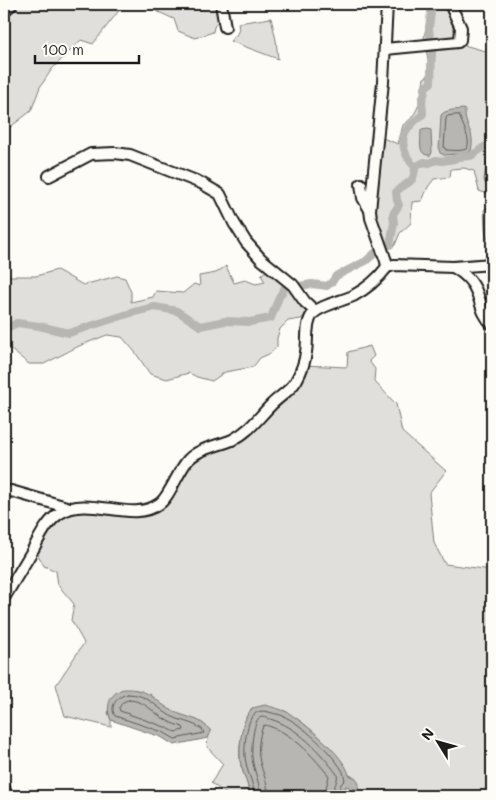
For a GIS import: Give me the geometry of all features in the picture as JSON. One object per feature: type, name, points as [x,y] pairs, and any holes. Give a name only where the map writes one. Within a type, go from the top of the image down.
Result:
[{"type":"street","points":[[4,11],[12,4]]},
{"type":"street","points":[[221,4],[225,27]]},
{"type":"street","points":[[387,4],[382,92],[370,210],[387,267]]},
{"type":"street","points":[[385,49],[458,42],[460,40],[460,28],[450,4]]},
{"type":"street","points":[[50,176],[91,154],[115,153],[130,155],[201,183],[220,194],[234,223],[246,242],[261,259],[293,285],[315,312]]},
{"type":"street","points":[[361,184],[363,198],[370,210]]},
{"type":"street","points":[[4,598],[48,525],[58,514],[70,508],[84,506],[128,511],[153,508],[161,503],[180,470],[189,459],[198,452],[233,439],[245,432],[295,382],[306,353],[308,325],[311,316],[315,312],[359,292],[380,277],[387,267],[394,265],[453,267],[492,264]]},
{"type":"street","points":[[453,267],[464,274],[472,283],[482,312],[492,324]]},
{"type":"street","points":[[4,493],[11,491],[70,508]]},
{"type":"street","points":[[4,787],[6,796]]},
{"type":"shaded area","points":[[20,4],[124,4],[93,44],[81,40],[52,69],[40,87],[31,111],[4,132],[4,20]]},
{"type":"shaded area","points":[[141,4],[215,4],[218,21],[213,32],[195,38],[178,31],[174,19]]},
{"type":"shaded area","points":[[430,4],[443,4],[451,20],[457,43],[492,53],[492,248],[486,235],[484,210],[490,204],[491,195],[479,191],[474,171],[464,168],[451,169],[450,177],[434,179],[422,201],[412,202],[411,223],[400,233],[395,245],[386,249],[374,214],[380,137],[398,144],[403,125],[413,116],[421,98],[424,78],[428,76],[426,49],[430,48],[424,38]]},
{"type":"shaded area","points":[[271,18],[278,59],[230,41],[239,29],[238,23]]},
{"type":"shaded area","points":[[226,266],[234,283],[245,280],[256,284],[265,282],[261,275],[268,269],[286,282],[310,312],[301,319],[288,321],[280,329],[277,347],[271,353],[260,358],[253,367],[225,372],[212,381],[189,373],[167,379],[150,374],[122,337],[107,335],[79,346],[44,364],[29,364],[10,349],[4,351],[4,276],[36,276],[57,270],[83,285],[117,276],[125,278],[131,292],[131,302],[153,297],[156,291],[183,293],[194,284],[200,286],[199,276],[216,273]]},
{"type":"shaded area","points":[[370,346],[374,356],[369,361],[375,369],[374,381],[396,404],[402,432],[446,471],[429,493],[434,543],[445,564],[492,570],[492,796],[348,796],[344,790],[356,778],[349,775],[323,740],[285,711],[247,715],[242,734],[240,760],[249,796],[229,796],[211,783],[223,764],[207,747],[211,731],[197,720],[177,714],[150,694],[108,712],[111,727],[65,716],[56,685],[84,643],[71,620],[74,604],[58,585],[56,571],[44,566],[36,551],[40,538],[70,508],[153,508],[189,459],[233,439],[272,404],[303,365],[347,367],[348,352]]},
{"type":"water","points":[[464,109],[472,138],[471,151],[468,153],[444,155],[439,150],[441,115],[449,111]]},
{"type":"water","points":[[421,130],[431,130],[431,155],[424,153],[421,147]]},
{"type":"water","points":[[490,150],[492,150],[492,189],[486,185],[484,180]]},
{"type":"water","points":[[123,689],[142,691],[178,714],[202,723],[211,731],[208,738],[174,745],[161,737],[111,720],[108,708],[112,696]]},
{"type":"water","points":[[265,705],[287,712],[323,740],[346,767],[349,775],[356,778],[359,784],[358,790],[346,786],[344,790],[348,796],[249,796],[240,759],[241,735],[249,712],[253,708]]},
{"type":"waterway","points":[[430,38],[429,28],[432,4]]},
{"type":"waterway","points":[[384,248],[390,245],[394,223],[393,214],[399,205],[396,192],[413,178],[415,167],[408,158],[403,138],[408,128],[423,114],[422,100],[425,87],[431,83],[432,50]]},
{"type":"waterway","points":[[415,167],[424,162],[429,163],[436,160],[442,161],[471,156],[484,147],[492,145]]},
{"type":"waterway","points":[[299,286],[312,284],[327,286],[336,276],[366,261],[380,250]]},
{"type":"waterway","points":[[4,329],[17,323],[69,333],[155,307],[177,311],[200,326],[225,321],[250,322],[271,318],[279,297],[286,286],[288,286]]}]
